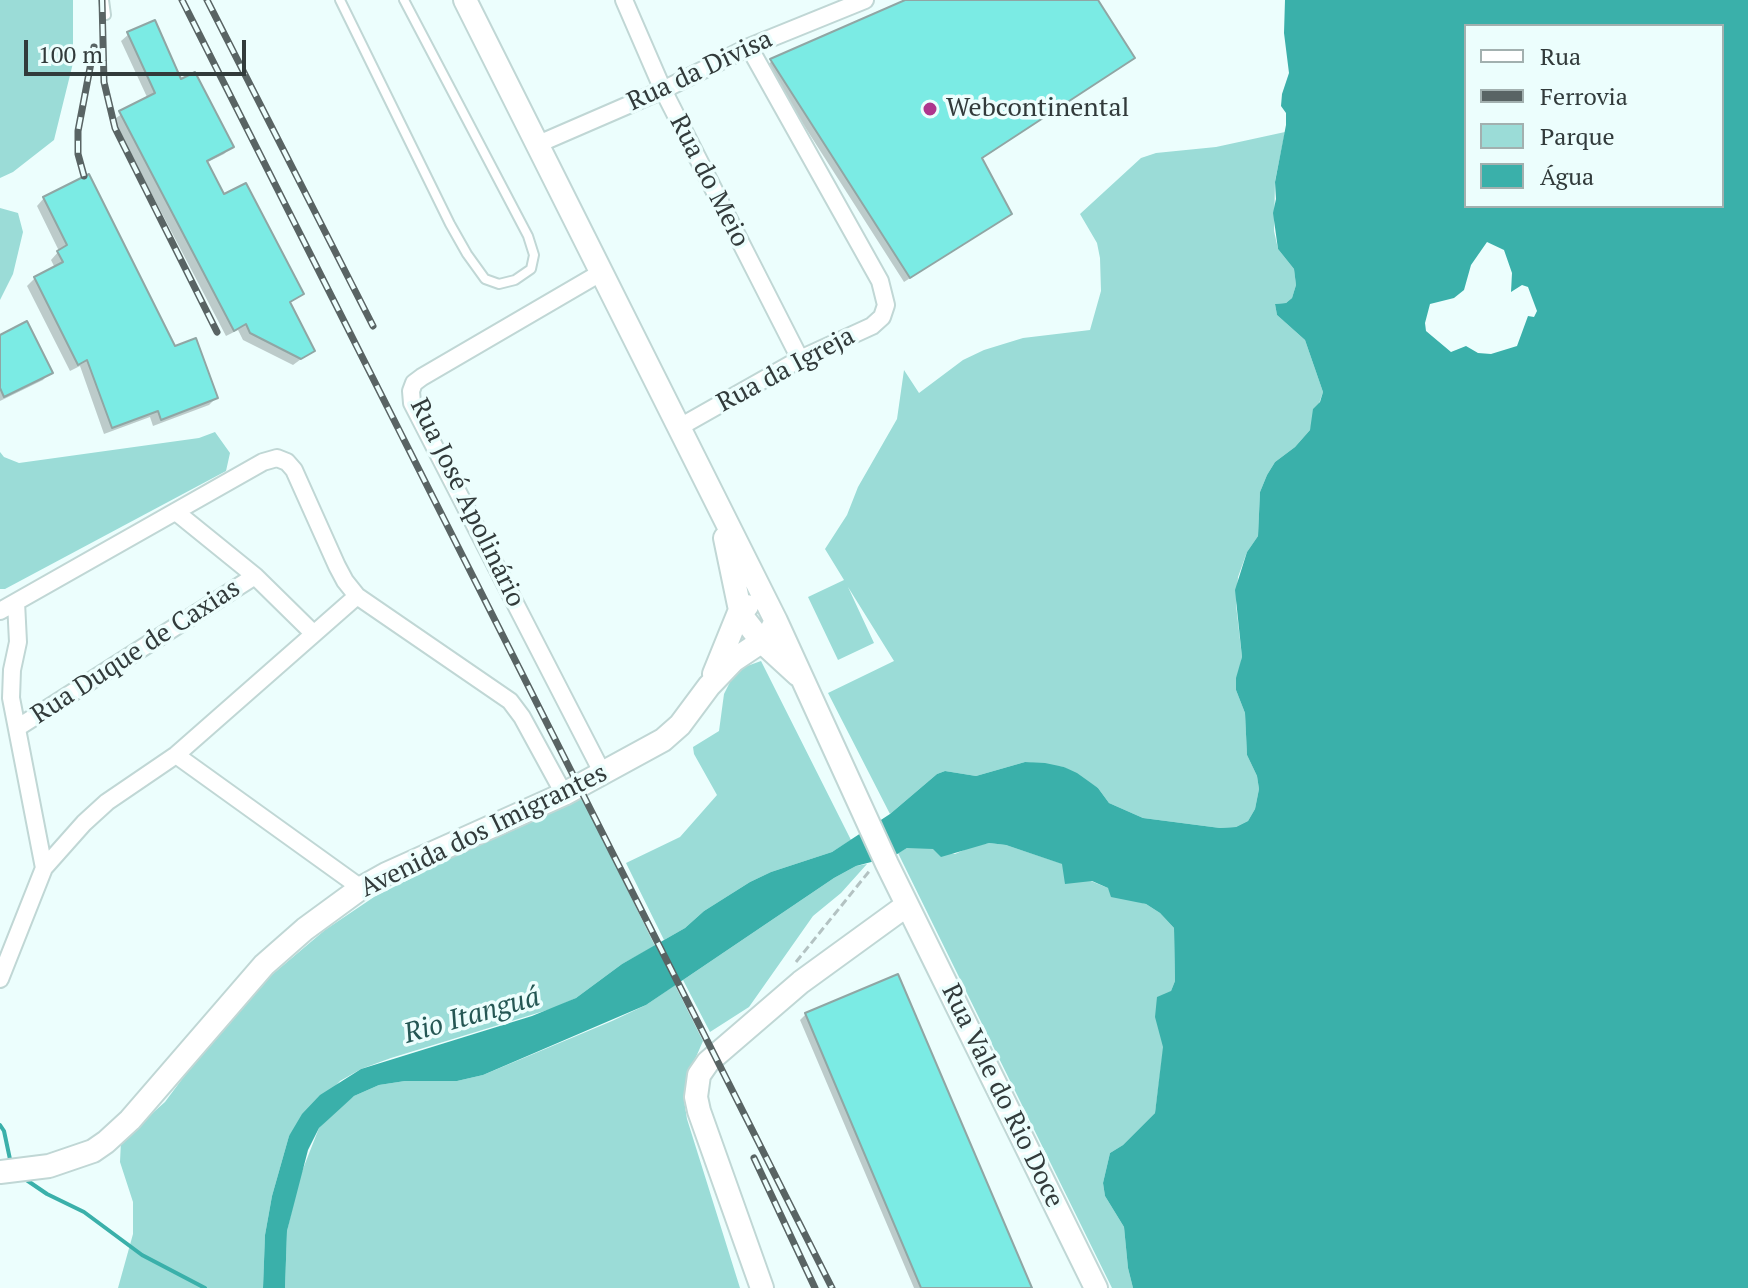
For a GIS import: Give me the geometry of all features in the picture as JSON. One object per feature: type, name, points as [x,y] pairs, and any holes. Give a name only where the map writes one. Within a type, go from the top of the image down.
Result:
[{"type":"street","name":"Rua Vale do Rio Doce","points":[[465,0],[772,612],[859,807],[1096,1288]]},
{"type":"street","name":"Rua do Meio","points":[[624,0],[663,90],[800,359]]},
{"type":"street","name":"Rua da Divisa","points":[[536,145],[663,90],[749,47],[865,0]]},
{"type":"street","name":"Rua da Igreja","points":[[678,428],[800,359],[872,326],[882,317],[886,305],[880,281],[749,47]]},
{"type":"street","name":"Rua José Apolinário","points":[[602,272],[422,377],[414,383],[411,391],[412,403],[603,774]]},
{"type":"street","points":[[0,611],[263,462],[277,458],[287,462],[294,470],[345,581],[357,596],[510,701],[564,794]]},
{"type":"street","points":[[719,509],[740,610],[751,630],[805,682]]},
{"type":"street","points":[[176,512],[255,576],[313,633]]},
{"type":"street","name":"Rua Duque de Caxias","points":[[17,728],[255,576]]},
{"type":"street","points":[[0,979],[44,868],[84,823],[107,802],[176,755],[357,596]]},
{"type":"street","points":[[16,602],[18,642],[11,684],[44,868]]},
{"type":"street","points":[[740,610],[754,605],[772,612]]},
{"type":"street","name":"Avenida dos Imigrantes","points":[[709,686],[740,610]]},
{"type":"street","name":"Avenida dos Imigrantes","points":[[0,1172],[49,1166],[93,1151],[106,1142],[130,1120],[264,965],[294,938],[361,888],[415,859],[564,794],[663,740],[680,725],[709,686],[745,651],[770,634],[772,612]]},
{"type":"street","points":[[176,755],[361,888]]},
{"type":"street","points":[[762,1288],[699,1111],[696,1097],[699,1075],[708,1062],[801,982],[907,905]]},
{"type":"lane","points":[[104,0],[106,15]]},
{"type":"lane","points":[[340,0],[467,254],[485,279],[499,284],[515,280],[531,269],[534,255],[528,236],[404,0]]},
{"type":"path","points":[[789,970],[870,869],[887,864]]},
{"type":"green space","points":[[0,0],[73,0],[73,63],[54,140],[13,172],[0,178]]},
{"type":"green space","points":[[1285,132],[1275,181],[1274,231],[1278,249],[1294,269],[1296,285],[1292,298],[1286,303],[1275,304],[1277,315],[1305,340],[1323,392],[1310,430],[1295,447],[1275,462],[1267,475],[1260,492],[1258,536],[1247,552],[1238,577],[1236,605],[1242,657],[1236,690],[1245,713],[1247,755],[1257,776],[1259,789],[1255,809],[1248,821],[1236,827],[1220,828],[1143,818],[1109,803],[1098,788],[1064,767],[1025,762],[976,776],[945,771],[937,774],[890,814],[828,693],[894,661],[848,587],[874,643],[838,660],[808,597],[844,580],[825,549],[847,515],[858,487],[897,419],[904,370],[919,393],[963,360],[984,350],[1023,338],[1090,330],[1101,291],[1100,258],[1097,243],[1080,214],[1141,158],[1156,153],[1216,147]]},
{"type":"green space","points":[[0,208],[18,213],[23,232],[13,274],[0,300]]},
{"type":"green space","points":[[215,432],[230,453],[226,471],[0,589],[0,452],[19,463],[199,438]]},
{"type":"green space","points":[[761,661],[851,840],[832,852],[750,882],[664,940],[626,863],[680,837],[717,795],[693,747],[719,731],[724,694],[736,670]]},
{"type":"green space","points":[[580,793],[655,946],[622,964],[576,998],[554,1008],[391,1058],[340,1081],[289,1136],[265,1235],[263,1288],[118,1288],[133,1234],[133,1202],[120,1162],[121,1141],[165,1102],[200,1055],[261,984],[325,930],[374,897]]},
{"type":"green space","points":[[989,843],[1006,845],[1063,864],[1064,870],[1108,888],[1122,899],[1146,904],[1174,928],[1175,981],[1171,991],[1155,1113],[1123,1145],[1110,1153],[1103,1183],[1105,1196],[1124,1227],[1133,1288],[1112,1288],[898,853],[921,846],[955,854]]},
{"type":"green space","points":[[867,864],[841,893],[813,916],[749,1007],[710,1032],[683,980],[834,878],[856,866]]},
{"type":"green space","points":[[675,985],[703,1041],[686,1080],[684,1100],[687,1119],[740,1288],[285,1288],[287,1231],[299,1179],[319,1128],[354,1096],[379,1085],[405,1081],[457,1081],[483,1075],[612,1021],[646,1005]]},
{"type":"water","points":[[1285,0],[1748,0],[1748,1288],[1133,1288],[1124,1227],[1105,1196],[1103,1183],[1110,1153],[1123,1145],[1155,1113],[1163,1047],[1155,1017],[1157,997],[1171,991],[1175,981],[1174,928],[1146,904],[1111,897],[1108,888],[1092,881],[1065,884],[1062,864],[1006,845],[989,843],[941,857],[933,849],[907,848],[894,856],[856,866],[646,1005],[483,1075],[457,1081],[405,1081],[379,1085],[354,1096],[319,1128],[308,1150],[287,1231],[285,1288],[263,1288],[265,1235],[289,1136],[302,1114],[320,1095],[361,1069],[532,1016],[576,998],[622,964],[685,928],[704,911],[750,882],[832,852],[890,814],[937,774],[945,771],[976,776],[1025,762],[1045,763],[1077,773],[1098,788],[1109,803],[1143,818],[1220,828],[1236,827],[1248,821],[1255,809],[1259,789],[1257,776],[1247,755],[1245,713],[1236,690],[1242,657],[1235,590],[1247,552],[1258,536],[1260,492],[1267,475],[1275,462],[1295,447],[1310,430],[1313,409],[1320,402],[1323,392],[1305,340],[1277,315],[1275,304],[1286,303],[1292,298],[1296,285],[1294,269],[1278,249],[1273,213],[1275,182],[1286,125],[1286,113],[1281,106],[1282,94],[1289,73],[1284,33]],"holes":[[[1487,242],[1504,250],[1512,273],[1511,292],[1522,285],[1528,287],[1537,311],[1534,317],[1528,316],[1517,346],[1491,354],[1478,353],[1466,346],[1451,352],[1426,331],[1430,304],[1454,298],[1464,290],[1471,265]]]},
{"type":"building","name":"Webcontinental","points":[[905,0],[1098,0],[1135,58],[982,158],[1012,214],[910,278],[770,59]]},
{"type":"building","points":[[155,20],[181,79],[195,72],[234,147],[207,161],[224,194],[246,183],[304,294],[290,302],[315,351],[301,359],[250,333],[246,324],[234,331],[119,111],[155,93],[127,32]]},
{"type":"building","points":[[89,174],[175,346],[196,338],[218,398],[161,420],[158,411],[112,428],[87,360],[78,365],[34,277],[63,262],[57,251],[67,245],[43,197]]},
{"type":"building","points":[[27,321],[53,373],[4,397],[0,388],[0,335]]},
{"type":"building","points":[[898,974],[1032,1288],[921,1288],[805,1013]]},
{"type":"waterway","points":[[0,1125],[11,1164]]},
{"type":"waterway","points":[[22,1177],[47,1194],[84,1212],[142,1255],[205,1288]]},
{"type":"railway","points":[[102,0],[104,82],[115,128],[217,332]]},
{"type":"railway","points":[[182,0],[832,1288]]},
{"type":"railway","points":[[207,0],[373,326]]},
{"type":"railway","points":[[84,176],[78,154],[78,131],[94,47]]},
{"type":"railway","points":[[754,1158],[815,1288]]},
{"type":"place","name":"Webcontinental","points":[[930,109]]},
{"type":"water label","name":"Rio Itanguá","points":[[472,1016]]}]
